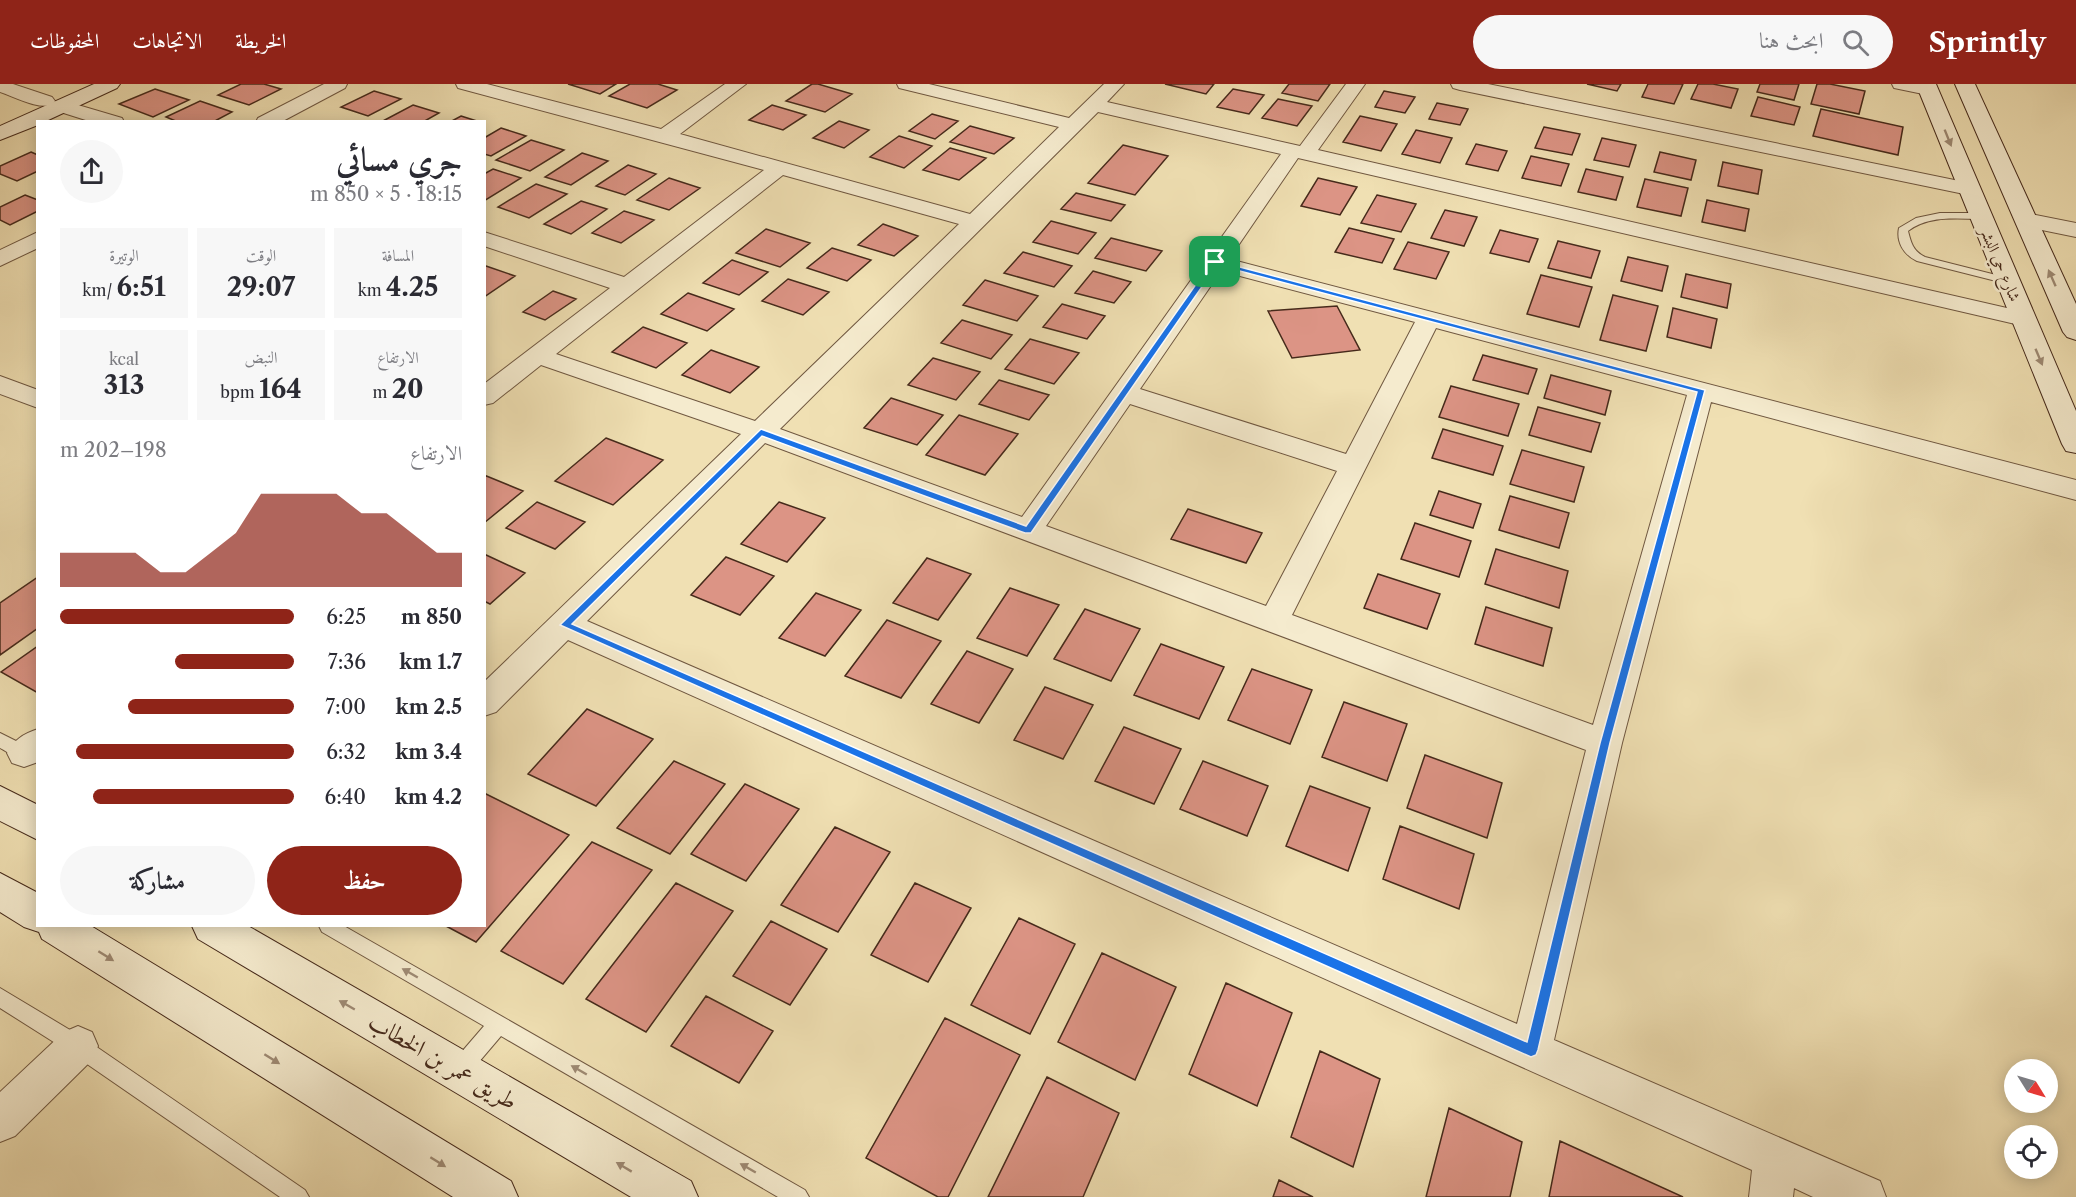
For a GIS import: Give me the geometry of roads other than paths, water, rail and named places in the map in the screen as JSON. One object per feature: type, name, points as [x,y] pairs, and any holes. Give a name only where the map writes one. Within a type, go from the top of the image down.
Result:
[{"type":"street","points":[[0,134],[84,84]]},
{"type":"street","points":[[0,121],[110,84]]},
{"type":"street","points":[[269,120],[338,84]]},
{"type":"street","points":[[465,84],[508,89],[664,136],[975,222]]},
{"type":"street","points":[[664,136],[738,84]]},
{"type":"street","points":[[906,84],[1074,125]]},
{"type":"street","points":[[486,701],[1115,84]]},
{"type":"street","points":[[1028,530],[1215,262],[1299,152],[1356,84]]},
{"type":"street","points":[[1460,84],[1969,189]]},
{"type":"street","points":[[1901,84],[1927,86]]},
{"type":"street","points":[[1965,84],[2026,220],[2070,305],[2076,332]]},
{"type":"street","points":[[0,86],[108,120]]},
{"type":"street","name":"شارع حي البشر","points":[[1927,86],[2076,444]]},
{"type":"street","points":[[1094,105],[2024,319]]},
{"type":"street","points":[[486,395],[780,168]]},
{"type":"street","points":[[2026,220],[2076,230]]},
{"type":"street","points":[[0,259],[36,240]]},
{"type":"street","points":[[486,240],[628,286]]},
{"type":"street","points":[[1215,262],[2076,490]]},
{"type":"street","points":[[1274,621],[1428,318]]},
{"type":"street","points":[[538,356],[761,432],[1605,743]]},
{"type":"street","points":[[4,386],[36,372]]},
{"type":"street","points":[[4,386],[36,399]]},
{"type":"street","points":[[1531,1050],[1605,743],[1701,390]]},
{"type":"street","points":[[1124,393],[1353,466]]},
{"type":"street","points":[[565,625],[1531,1050],[1773,1177],[1864,1197]]},
{"type":"street","points":[[0,802],[36,823]]},
{"type":"street","points":[[0,891],[36,913]]},
{"type":"street","points":[[58,927],[495,1197]]},
{"type":"street","name":"طريق عمر بن الخطاب","points":[[214,927],[675,1197]]},
{"type":"street","points":[[0,1121],[78,1046]]},
{"type":"lane","points":[[1980,216],[1929,218],[1908,225],[1903,230],[1906,248],[1910,255],[1921,259],[2008,281]]},
{"type":"lane","points":[[330,927],[798,1197]]},
{"type":"lane","points":[[0,997],[78,1046],[298,1197]]},
{"type":"lane","points":[[459,1070],[499,1023]]}]
